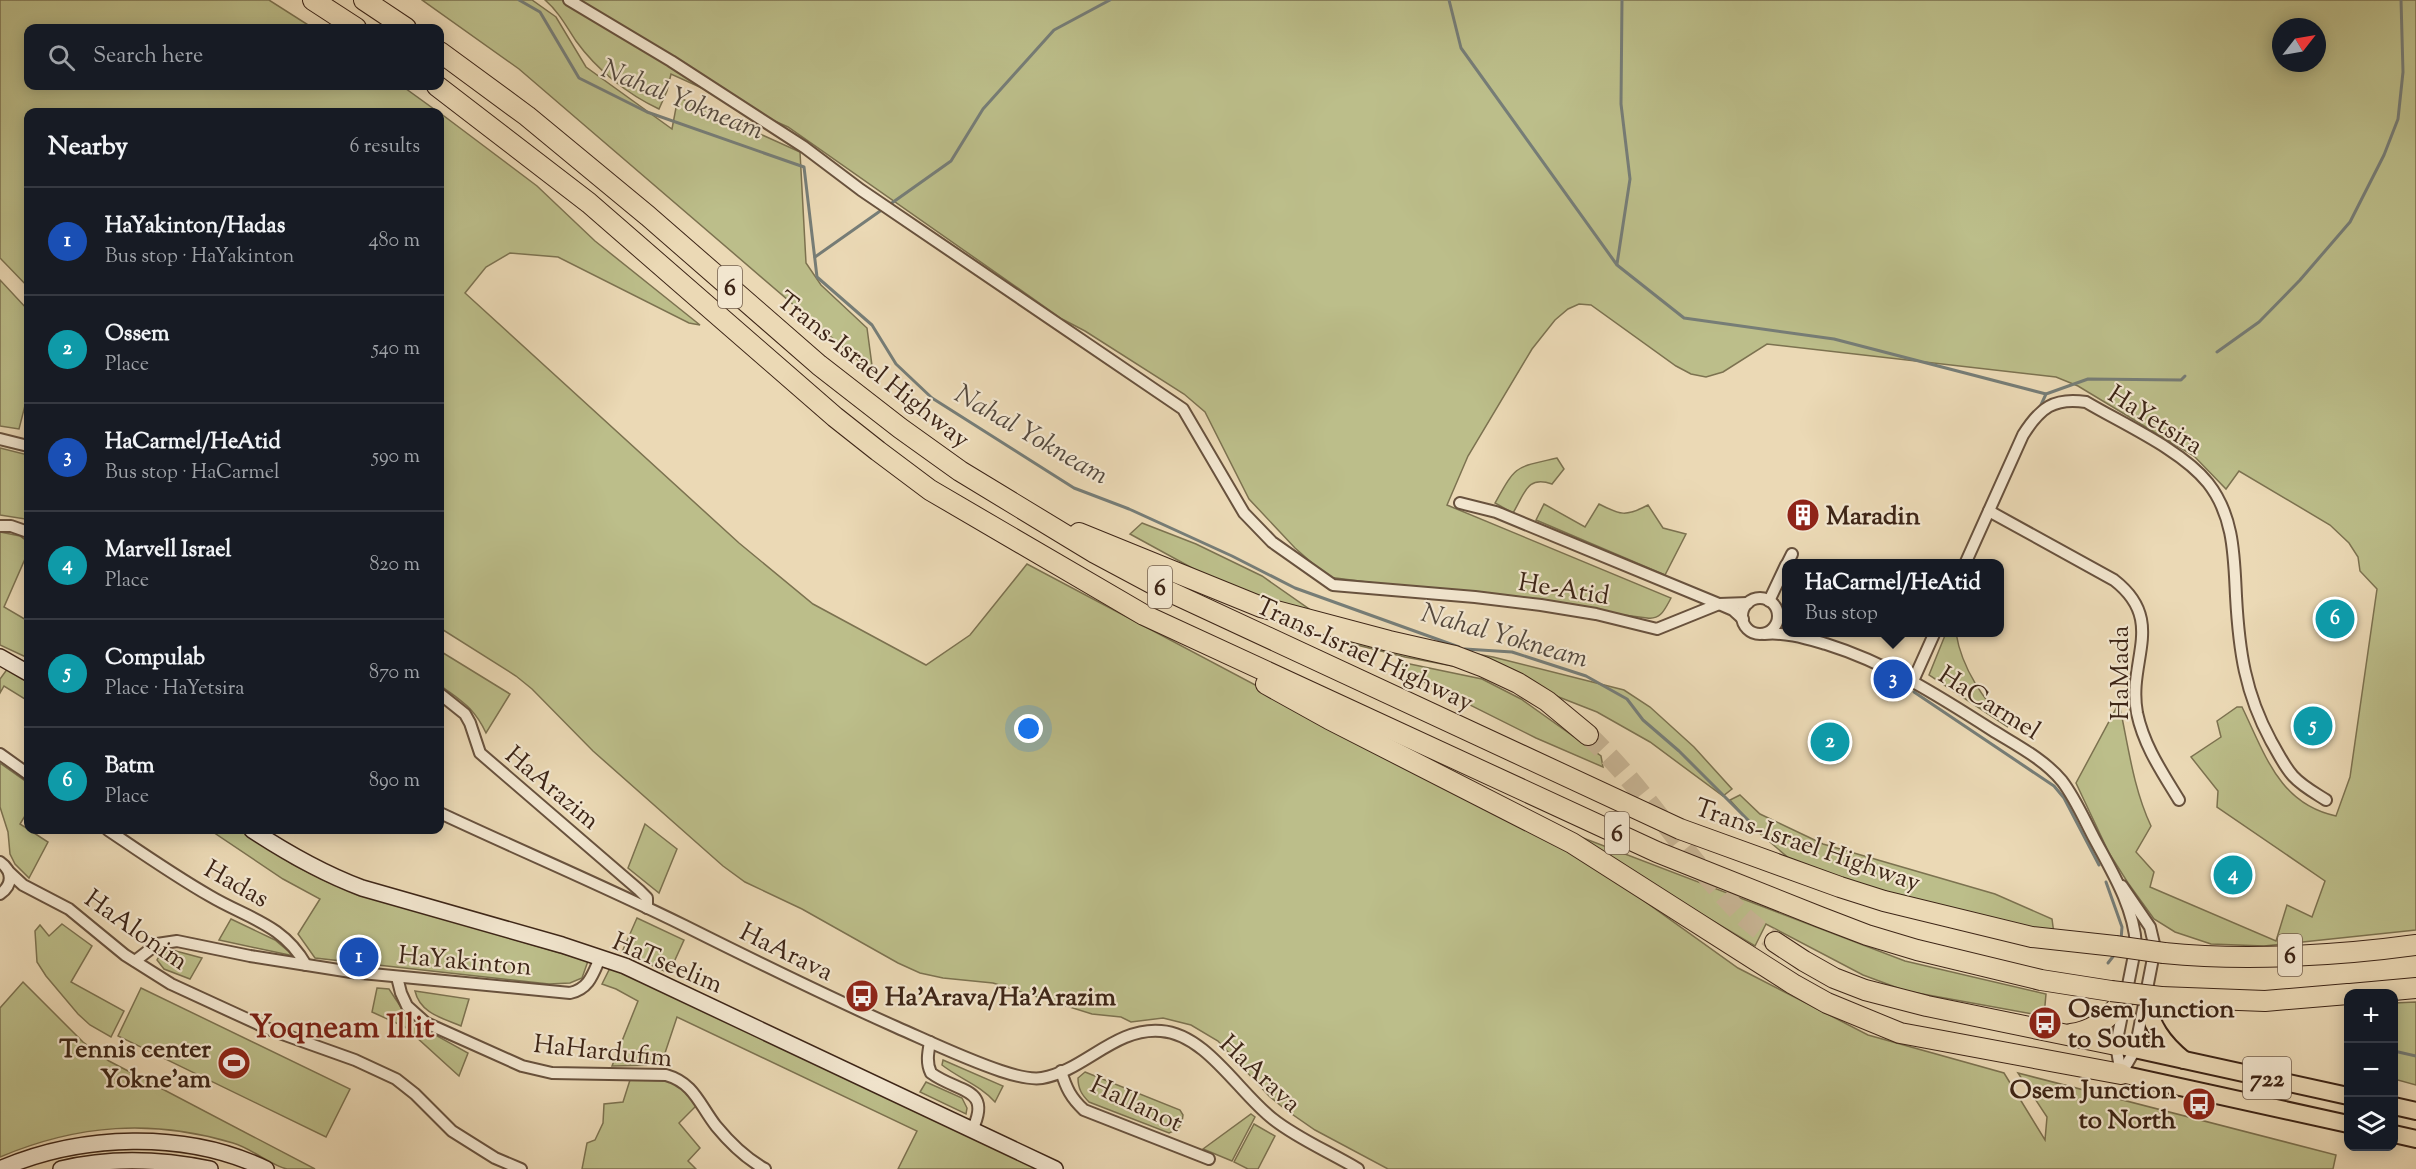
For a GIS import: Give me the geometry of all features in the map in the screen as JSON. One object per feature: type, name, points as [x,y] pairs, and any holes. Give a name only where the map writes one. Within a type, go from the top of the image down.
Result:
[{"type":"highway","points":[[313,0],[350,24]]},
{"type":"highway","points":[[364,0],[400,24]]},
{"type":"highway","name":"Trans-Israel Highway","points":[[444,55],[527,116],[582,161],[828,372],[960,471],[1026,512],[1144,579],[1680,829],[1884,901],[2032,938],[2164,952],[2262,956],[2378,950],[2416,945]]},
{"type":"highway","name":"6","points":[[442,90],[589,203],[835,417],[930,490],[1144,615],[1657,852],[1867,935],[1917,950],[2041,980],[2118,993],[2153,997],[2265,1001],[2344,994]]},
{"type":"highway","points":[[1026,512],[1130,552],[1260,607],[1389,642],[1455,656],[1484,667],[1518,683],[1547,701],[1588,735]]},
{"type":"highway","points":[[1144,615],[1329,719],[1572,843],[1793,984],[1827,1003],[1900,1033],[2121,1074]]},
{"type":"highway","points":[[1775,942],[1834,978],[1865,990],[1926,1006],[2116,1045]]},
{"type":"highway","name":"6","points":[[2398,990],[2416,988]]},
{"type":"highway","points":[[2068,1034],[2094,1027],[2115,1011],[2118,993]]},
{"type":"main road","points":[[2153,997],[2151,1021],[2157,1033],[2185,1061]]},
{"type":"main road","name":"722","points":[[2116,1045],[2344,1095]]},
{"type":"main road","name":"722","points":[[2121,1074],[2344,1123]]},
{"type":"main road","points":[[2398,1107],[2416,1111]]},
{"type":"main road","points":[[2398,1135],[2416,1138]]},
{"type":"street","name":"He-Atid","points":[[569,0],[671,61],[804,147],[861,190],[1183,409],[1244,513],[1272,542],[1333,585],[1541,605],[1596,614],[1657,629],[1719,604]]},
{"type":"street","name":"HaYetsira","points":[[1967,559],[2023,435],[2032,420],[2055,402],[2072,400],[2086,402],[2193,466],[2209,484],[2228,522],[2233,542],[2238,642],[2250,696],[2264,729],[2294,777],[2326,800]]},
{"type":"street","points":[[0,440],[24,445]]},
{"type":"street","points":[[1460,503],[1496,512],[1719,604],[1732,610],[1743,619],[1752,632],[1764,633],[1773,628],[1778,616]]},
{"type":"street","name":"HaMada","points":[[1989,511],[2114,580],[2127,590],[2137,603],[2143,629],[2136,679],[2137,710],[2143,736],[2179,801]]},
{"type":"street","points":[[0,526],[12,526],[24,530]]},
{"type":"street","points":[[1769,601],[1782,575]]},
{"type":"street","points":[[1719,604],[1748,603],[1759,598],[1769,601],[1782,621]]},
{"type":"street","points":[[1743,619],[1744,608],[1748,603]]},
{"type":"street","name":"HaCarmel","points":[[1764,633],[1782,632]]},
{"type":"street","name":"HaCarmel","points":[[1806,637],[1860,655],[1913,681],[2055,772],[2069,790],[2129,911],[2135,937],[2118,993],[2116,1045],[2121,1074]]},
{"type":"street","points":[[1913,681],[1933,637]]},
{"type":"street","points":[[0,657],[24,671]]},
{"type":"street","name":"HaArazim","points":[[444,697],[465,714],[480,753],[639,890],[647,898],[646,908]]},
{"type":"street","points":[[0,754],[24,771]]},
{"type":"street","name":"HaArava","points":[[444,815],[646,908],[785,977],[972,1060],[1024,1077],[1041,1078],[1061,1071],[1129,1036],[1150,1031],[1179,1035],[1198,1045],[1274,1120],[1358,1169]]},
{"type":"street","name":"Hadas","points":[[114,834],[211,897],[287,938],[306,965]]},
{"type":"street","name":"HaTseelim","points":[[258,834],[303,862],[330,876],[362,888],[562,945],[625,966],[1055,1169]]},
{"type":"street","points":[[2,893],[9,883],[3,863]]},
{"type":"street","name":"HaAlonim","points":[[3,863],[23,885],[69,909],[135,961],[171,984],[271,1030],[376,1068],[396,1079],[415,1094],[452,1131],[470,1144],[521,1169]]},
{"type":"street","name":"HaCarmel","points":[[2110,869],[2145,917],[2154,938],[2153,997],[2135,1050],[2121,1074]]},
{"type":"street","name":"HaAlonim","points":[[2,893],[19,891],[40,893]]},
{"type":"street","name":"HaYakinton","points":[[135,961],[157,944],[177,941],[306,965],[397,977],[570,993],[580,991],[587,985],[600,958]]},
{"type":"street","name":"HaHardufim","points":[[397,977],[401,993],[408,1006],[426,1023],[522,1066],[552,1073],[666,1075],[681,1079],[736,1149],[765,1169]]},
{"type":"street","points":[[930,1042],[927,1056],[931,1073],[972,1094],[978,1100],[980,1110],[972,1130]]},
{"type":"street","name":"HaIlanot","points":[[1061,1071],[1066,1090],[1084,1110],[1209,1159]]},
{"type":"street","points":[[0,1169],[24,1159],[74,1147],[122,1142],[187,1146],[237,1157],[266,1169]]},
{"type":"street","points":[[61,1169],[123,1160],[169,1162],[210,1169]]},
{"type":"green space","points":[[0,0],[269,0],[307,24],[24,24],[24,90],[408,90],[432,108],[24,108],[24,283],[0,258]]},
{"type":"green space","points":[[422,0],[532,0],[556,17],[586,67],[672,129],[678,97],[800,152],[806,263],[821,285],[867,328],[873,373],[519,69]]},
{"type":"green space","points":[[545,0],[2416,0],[2416,930],[2264,946],[2211,944],[2175,932],[2154,919],[2109,853],[2076,783],[2119,703],[2135,781],[2151,826],[2136,852],[2154,872],[2150,887],[2276,941],[2287,905],[2312,917],[2325,881],[2217,807],[2218,791],[2191,757],[2221,737],[2217,721],[2237,707],[2242,707],[2267,759],[2287,789],[2300,801],[2336,816],[2350,777],[2377,589],[2360,571],[2358,557],[2349,543],[2330,525],[2239,471],[2226,489],[2194,456],[2078,386],[2056,377],[1767,344],[1723,372],[1706,377],[1691,374],[1676,366],[1591,305],[1579,304],[1568,309],[1555,320],[1532,349],[1468,456],[1447,505],[1671,598],[1662,613],[1656,617],[1647,618],[1328,577],[1295,548],[1249,499],[1205,412],[1184,394],[1085,331],[1062,319],[788,127],[671,74],[659,109],[635,96],[593,62],[562,19]]},
{"type":"green space","points":[[444,116],[537,186],[595,241],[700,325],[689,323],[558,257],[510,253],[486,267],[465,293],[739,543],[813,604],[926,665],[970,635],[1027,564],[1591,863],[1738,968],[1868,1035],[2004,1073],[2045,1140],[2047,1117],[2018,1073],[2336,1155],[2333,1169],[1388,1169],[1315,1130],[1286,1110],[1269,1096],[1218,1041],[1191,1025],[1163,1018],[1131,1022],[1121,1017],[1092,1014],[993,983],[943,978],[920,973],[802,909],[745,882],[723,866],[593,751],[532,689],[516,676],[444,631]]},
{"type":"green space","points":[[0,280],[24,306],[24,410],[19,429],[0,426]]},
{"type":"green space","points":[[0,448],[24,454],[24,519],[0,515]]},
{"type":"green space","points":[[1557,458],[1564,469],[1552,484],[1537,482],[1532,484],[1513,513],[1495,503],[1508,481],[1518,470],[1524,466]]},
{"type":"green space","points":[[1544,504],[1585,527],[1599,504],[1623,513],[1648,505],[1663,528],[1686,534],[1665,575],[1536,520]]},
{"type":"green space","points":[[1142,523],[1196,544],[1262,576],[1318,615],[1349,631],[1493,657],[1624,690],[1650,707],[1694,747],[1732,789],[1723,796],[1650,742],[1597,712],[1546,692],[1474,670],[1353,644],[1225,586],[1130,534]]},
{"type":"green space","points":[[0,532],[24,539],[24,561],[4,607],[24,619],[24,656],[0,645]]},
{"type":"green space","points":[[1944,637],[1957,637],[1963,659],[1975,683],[2008,727],[1929,675]]},
{"type":"green space","points":[[444,653],[510,694],[486,733],[472,711],[444,688]]},
{"type":"green space","points":[[1405,663],[1482,679],[1521,699],[1601,756],[1603,767],[1536,738],[1396,668]]},
{"type":"green space","points":[[8,668],[24,678],[24,698],[4,686],[0,693],[0,679]]},
{"type":"green space","points":[[0,763],[24,780],[24,818],[20,824],[24,827],[24,834],[36,834],[48,842],[29,878],[15,864],[10,854],[8,832],[0,807]]},
{"type":"green space","points":[[1740,795],[1760,814],[1823,844],[1995,894],[2052,919],[2054,934],[1866,887],[1791,860],[1757,831],[1730,800]]},
{"type":"green space","points":[[645,824],[677,849],[659,893],[628,868]]},
{"type":"green space","points":[[1557,828],[1905,961],[2046,994],[2044,1016],[1906,991],[1863,975],[1766,924],[1755,946]]},
{"type":"green space","points":[[216,834],[247,834],[292,864],[359,894],[588,961],[582,978],[570,983],[549,984],[315,958],[298,934],[320,899],[283,879]]},
{"type":"green space","points":[[637,918],[684,940],[669,973],[622,952]]},
{"type":"green space","points":[[231,919],[275,940],[294,956],[219,940]]},
{"type":"green space","points":[[62,924],[92,946],[71,982],[124,1011],[111,1037],[90,1025],[78,1014],[37,962],[35,931],[40,925],[49,936]]},
{"type":"green space","points":[[172,950],[202,958],[190,979],[164,969],[157,960],[161,953]]},
{"type":"green space","points":[[610,968],[1039,1169],[898,1169],[917,1131],[677,1017],[661,1065],[612,1066],[638,1001],[602,984]]},
{"type":"green space","points":[[23,982],[83,1042],[109,1061],[315,1169],[287,1169],[240,1145],[203,1135],[145,1128],[87,1132],[29,1146],[0,1157],[0,1008]]},
{"type":"green space","name":"Tennis center Yokne'am","points":[[141,988],[350,1089],[326,1137],[118,1036]]},
{"type":"green space","points":[[377,988],[389,989],[410,1021],[468,1053],[459,1076],[405,1027],[372,1012]]},
{"type":"green space","points":[[415,991],[469,999],[461,1026],[427,1010]]},
{"type":"green space","points":[[2416,1002],[2416,1085],[2398,1080],[2398,1003]]},
{"type":"green space","points":[[943,1060],[1003,1086],[995,1102],[983,1091],[942,1065]]},
{"type":"green space","points":[[1085,1072],[1180,1110],[1183,1115],[1181,1124],[1169,1133],[1089,1102],[1081,1092],[1078,1082],[1078,1078]]},
{"type":"green space","points":[[630,1080],[668,1081],[689,1096],[696,1106],[679,1123],[700,1148],[688,1161],[696,1169],[582,1169],[587,1143],[595,1140],[603,1123],[604,1104],[623,1102]]},
{"type":"green space","points":[[926,1082],[962,1098],[967,1108],[966,1114],[920,1092]]},
{"type":"green space","points":[[1251,1114],[1255,1117],[1232,1161],[1203,1149]]},
{"type":"green space","points":[[1254,1124],[1275,1136],[1258,1169],[1248,1169],[1234,1162]]},
{"type":"waterway","name":"Nahal Yokneam","points":[[519,0],[540,12],[579,78],[647,112],[804,167],[817,277],[872,325],[896,364],[932,398],[1074,488],[1129,509],[1232,556],[1295,588],[1459,647]]},
{"type":"waterway","points":[[889,205],[951,161],[983,109],[1054,30],[1110,0]]},
{"type":"waterway","points":[[1449,0],[1461,48],[1617,265],[1684,318],[1834,339],[2046,394]]},
{"type":"waterway","points":[[1617,264],[1630,179],[1621,104],[1622,0]]},
{"type":"waterway","points":[[2217,352],[2259,322],[2300,280],[2350,222],[2384,155],[2398,119],[2403,72],[2401,0]]},
{"type":"waterway","points":[[815,257],[883,209]]},
{"type":"waterway","points":[[2040,407],[2046,394],[2088,379],[2181,380],[2185,376]]},
{"type":"waterway","name":"Nahal Yokneam","points":[[1465,649],[1512,652],[1586,676],[1627,699],[1643,720],[1679,751],[1752,824]]},
{"type":"waterway","points":[[1914,692],[2054,786],[2064,798],[2099,865]]},
{"type":"waterway","points":[[2106,882],[2122,927],[2121,940]]},
{"type":"waterway","points":[[2108,963],[2115,954]]},
{"type":"waterway","name":"Nahal Yokneam","points":[[2398,1052],[2416,1056]]},
{"type":"tunnel","points":[[1588,735],[1629,779],[1703,872],[1743,916],[1775,942]]},
{"type":"place","name":"Maradin","points":[[1803,515]]},
{"type":"place","name":"Batm","points":[[2335,619]]},
{"type":"place","name":"HaCarmel/HeAtid","points":[[1893,679]]},
{"type":"place","name":"Compulab","points":[[2313,726]]},
{"type":"place","name":"Ossem","points":[[1830,742]]},
{"type":"place","name":"Marvell Israel","points":[[2233,875]]},
{"type":"place","name":"HaYakinton/Hadas","points":[[359,957]]},
{"type":"place","name":"Ha'Arava/Ha'Arazim","points":[[862,996]]},
{"type":"place","name":"Osem Junction to South","points":[[2045,1023]]},
{"type":"place","name":"Tennis center Yokne'am","points":[[234,1063]]},
{"type":"place","name":"Osem Junction to North","points":[[2199,1104]]},
{"type":"district","name":"Yoqneam Illit","points":[[342,1026]]}]
